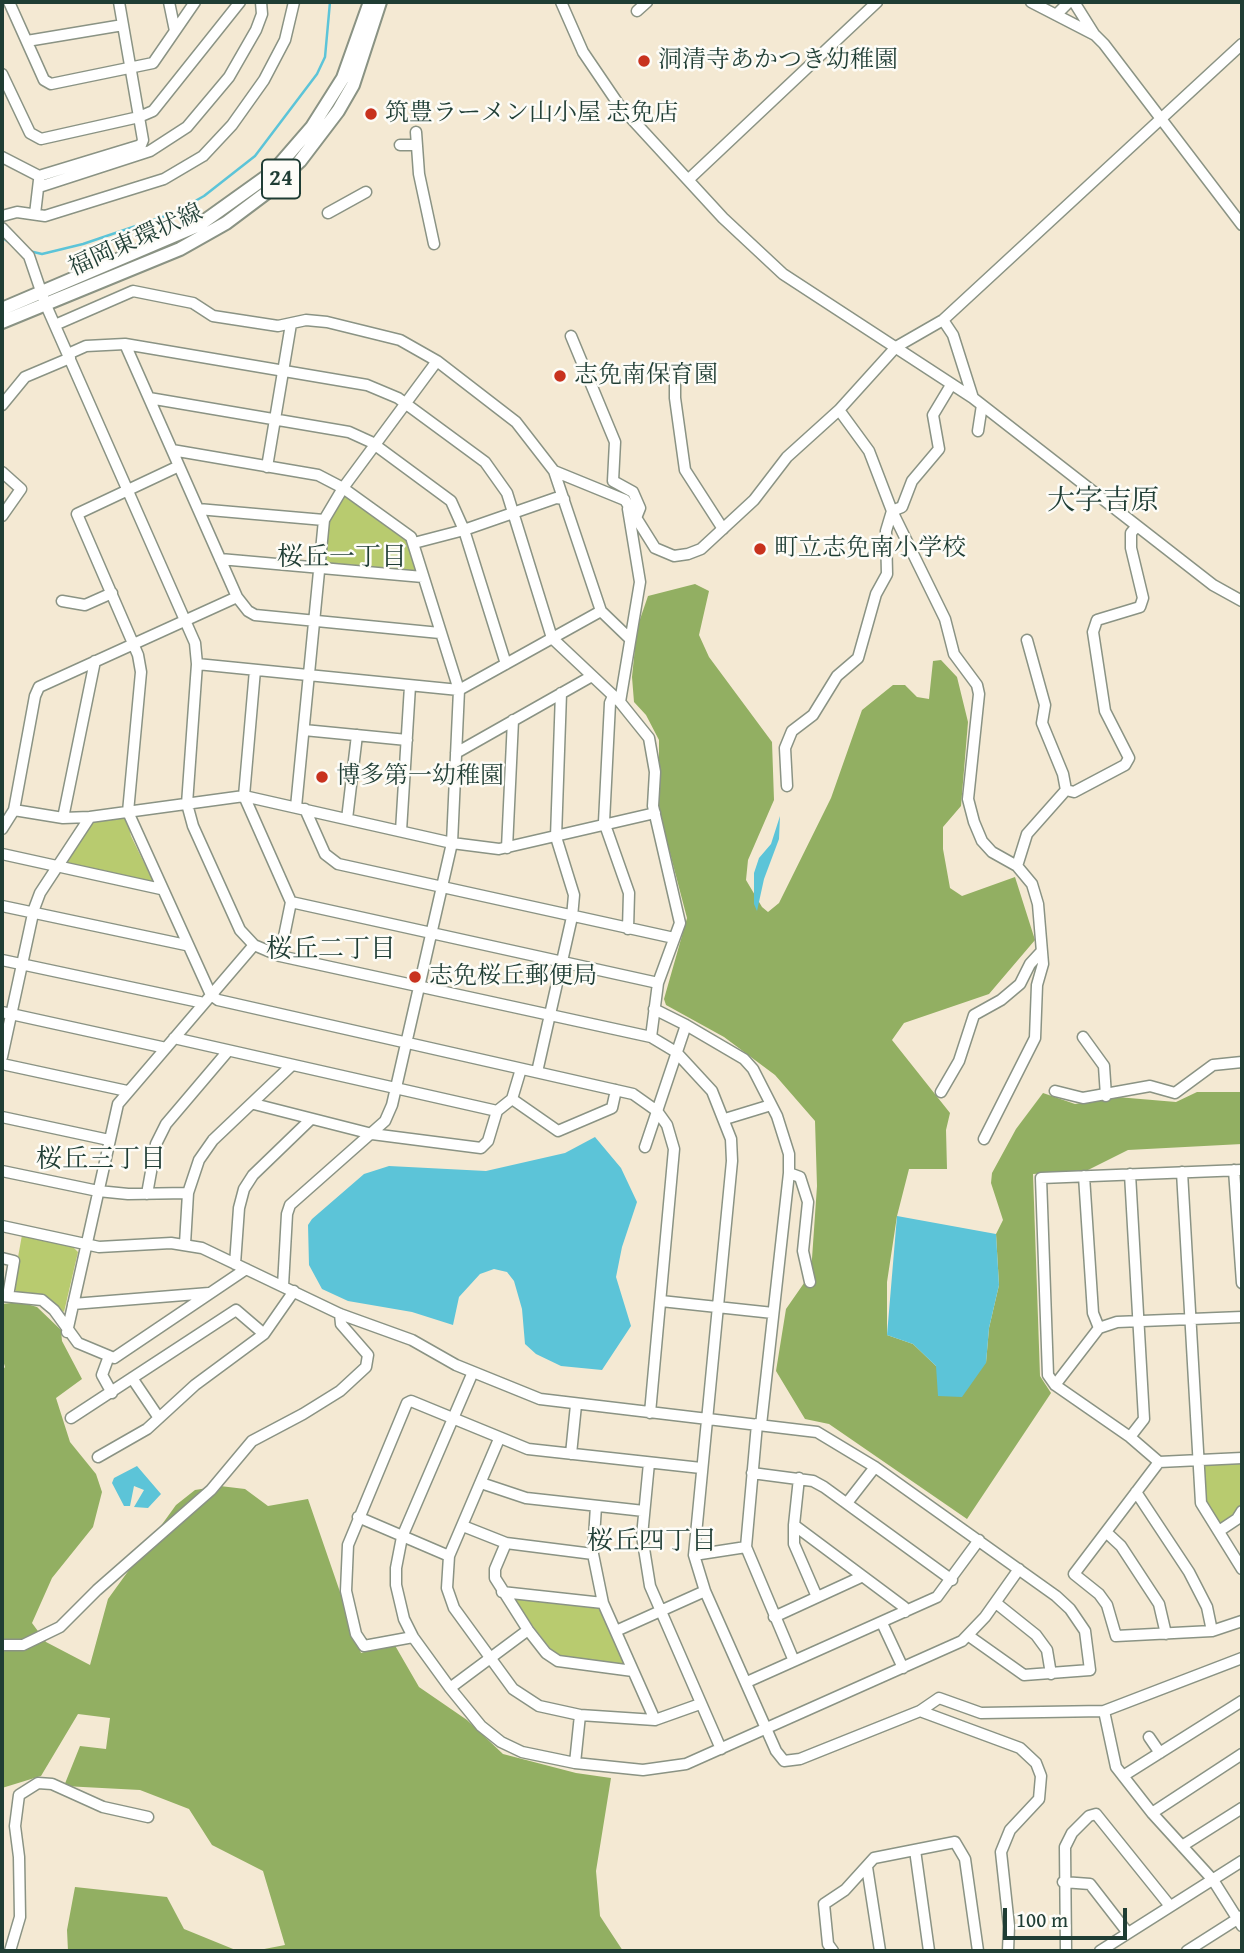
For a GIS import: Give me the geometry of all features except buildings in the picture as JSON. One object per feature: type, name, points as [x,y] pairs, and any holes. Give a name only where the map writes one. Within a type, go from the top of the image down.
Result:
[{"type":"main road","name":"福岡東環状線","points":[[2,322],[43,298],[199,225],[273,172],[312,127],[344,78],[370,2]]},
{"type":"main road","name":"福岡東環状線","points":[[2,309],[43,298],[180,249],[226,222],[282,178],[321,134],[352,85],[380,2]]},
{"type":"street","points":[[9,2],[44,80],[51,84],[153,63],[195,2]]},
{"type":"street","points":[[39,182],[141,145],[139,117],[119,2]]},
{"type":"street","points":[[169,2],[175,31]]},
{"type":"street","points":[[2,74],[30,133],[41,139],[139,117],[153,111],[240,2]]},
{"type":"street","points":[[2,157],[39,182],[150,151],[187,127],[236,65],[256,30],[262,14],[261,2]]},
{"type":"street","points":[[2,216],[18,212],[45,216],[164,180],[203,156],[232,125],[264,80],[285,40],[294,2]]},
{"type":"street","points":[[561,2],[583,52],[604,86],[688,180],[783,274],[978,401],[1213,585],[1242,601]]},
{"type":"street","points":[[637,11],[647,2]]},
{"type":"street","points":[[688,180],[876,2]]},
{"type":"street","points":[[1031,2],[1095,35]]},
{"type":"street","points":[[1056,16],[1072,2],[1160,121],[1242,225]]},
{"type":"street","points":[[27,41],[123,25]]},
{"type":"street","points":[[554,471],[625,500],[655,548],[674,555],[701,549],[763,492],[787,457],[839,410],[896,347],[943,320],[1242,44]]},
{"type":"street","points":[[416,132],[415,145],[434,244]]},
{"type":"street","points":[[400,145],[415,145]]},
{"type":"street","points":[[35,214],[39,182]]},
{"type":"street","points":[[328,213],[366,192]]},
{"type":"street","points":[[2,228],[24,248],[43,298],[195,643],[197,664],[187,804],[193,826],[240,930],[254,945],[280,957],[650,1037],[676,1052],[712,1091],[731,1139],[732,1161],[694,1555],[705,1591],[776,1751],[784,1760],[800,1759],[920,1712],[939,1698],[981,1713],[1104,1711],[1242,1658]]},
{"type":"street","points":[[55,325],[133,292],[193,303],[213,316],[268,326],[306,320],[327,322],[385,334],[415,346],[516,422],[554,471],[601,611],[629,638]]},
{"type":"street","points":[[943,320],[953,335],[978,401],[978,431]]},
{"type":"street","points":[[267,467],[291,324]]},
{"type":"street","points":[[571,336],[615,442],[613,481],[633,492],[640,508],[636,518]]},
{"type":"street","points":[[125,344],[237,597],[255,615],[440,633]]},
{"type":"street","points":[[2,405],[25,377],[86,346],[125,344],[367,385],[383,390],[485,462],[500,481],[514,513],[552,638],[616,699],[649,738],[655,772],[655,813],[680,923],[658,983],[650,1037]]},
{"type":"street","points":[[437,361],[342,488],[324,520],[304,730],[301,808],[324,854],[338,864],[674,939]]},
{"type":"street","points":[[675,370],[675,398],[685,470],[723,529]]},
{"type":"street","points":[[892,511],[902,507],[912,481],[939,449],[933,415],[951,385]]},
{"type":"street","points":[[149,398],[349,432],[375,445],[451,501],[464,530],[506,664]]},
{"type":"street","points":[[839,410],[869,451],[892,511],[946,620],[954,654],[977,685],[979,694],[968,799],[974,822],[982,841],[992,852],[1017,866],[1032,884],[1038,904],[1043,964],[1037,985],[1035,1038],[984,1139]]},
{"type":"street","points":[[172,450],[318,475],[342,488],[411,537],[459,690],[452,843],[395,1089],[385,1121],[290,1205],[287,1214],[283,1286]]},
{"type":"street","points":[[179,466],[77,514],[134,643],[141,671],[128,812],[208,999]]},
{"type":"street","points":[[2,472],[21,489],[2,516]]},
{"type":"street","points":[[414,543],[464,530],[556,498],[564,499]]},
{"type":"street","points":[[628,505],[640,582],[616,699],[610,703],[604,825],[629,893],[628,929]]},
{"type":"street","points":[[198,509],[324,520]]},
{"type":"street","points":[[787,786],[785,748],[792,731],[813,715],[837,676],[858,658],[876,594],[887,574],[886,531],[892,511]]},
{"type":"street","points":[[1066,790],[1074,792],[1125,765],[1129,758],[1105,711],[1093,632],[1097,620],[1140,607],[1143,598],[1131,548],[1131,533],[1137,526]]},
{"type":"street","points":[[220,559],[423,577]]},
{"type":"street","points":[[62,601],[85,605],[112,593]]},
{"type":"street","points":[[2,829],[14,810],[35,696],[39,687],[237,597]]},
{"type":"street","points":[[197,664],[459,690],[601,611]]},
{"type":"street","points":[[1027,640],[1045,705],[1042,723],[1063,774],[1066,790]]},
{"type":"street","points":[[63,818],[95,661]]},
{"type":"street","points":[[255,670],[244,796],[291,902],[280,957]]},
{"type":"street","points":[[456,753],[592,676]]},
{"type":"street","points":[[401,831],[410,686]]},
{"type":"street","points":[[537,1072],[572,917],[574,895],[556,837],[561,693]]},
{"type":"street","points":[[507,848],[513,720]]},
{"type":"street","points":[[304,730],[407,740]]},
{"type":"street","points":[[347,819],[357,736]]},
{"type":"street","points":[[1017,866],[1027,834],[1066,790]]},
{"type":"street","points":[[14,810],[63,818],[90,817],[244,796],[479,849],[507,848],[655,813]]},
{"type":"street","points":[[2,1057],[6,1013],[40,893],[90,817]]},
{"type":"street","points":[[2,854],[161,889]]},
{"type":"street","points":[[291,902],[658,983]]},
{"type":"street","points":[[2,906],[186,945]]},
{"type":"street","points":[[67,1332],[116,1110],[127,1091],[254,945]]},
{"type":"street","points":[[941,1092],[959,1061],[974,1015],[1001,1000],[1020,984],[1030,964],[1041,952]]},
{"type":"street","points":[[2,960],[218,1000],[633,1094],[657,1111],[667,1125],[674,1149],[650,1413]]},
{"type":"street","points":[[654,1009],[744,1059],[753,1069],[771,1105],[789,1154],[773,1312],[752,1472],[746,1547],[794,1661]]},
{"type":"street","points":[[6,1013],[166,1048]]},
{"type":"street","points":[[645,1147],[686,1025]]},
{"type":"street","points":[[1083,1037],[1104,1066],[1106,1096]]},
{"type":"street","points":[[174,1038],[497,1111]]},
{"type":"street","points":[[147,1194],[156,1143],[166,1124],[228,1051]]},
{"type":"street","points":[[1055,1091],[1083,1098],[1150,1086],[1175,1093],[1213,1065],[1242,1062]]},
{"type":"street","points":[[2,1064],[127,1091]]},
{"type":"street","points":[[185,1244],[188,1192],[199,1160],[214,1140],[292,1065]]},
{"type":"street","points":[[254,1104],[372,1133],[481,1147],[488,1141],[497,1111],[512,1099],[521,1069]]},
{"type":"street","points":[[512,1099],[558,1131],[612,1108],[616,1090]]},
{"type":"street","points":[[724,1119],[771,1105]]},
{"type":"street","points":[[2,1117],[109,1140]]},
{"type":"street","points":[[235,1264],[239,1208],[244,1189],[253,1175],[311,1119]]},
{"type":"street","points":[[1242,1283],[1238,1170],[1041,1178],[1048,1375],[1055,1385],[1130,1437],[1159,1462],[1242,1458]]},
{"type":"street","points":[[2,1171],[98,1191],[147,1194],[188,1192]]},
{"type":"street","points":[[1182,1172],[1201,1503],[1242,1569]]},
{"type":"street","points":[[789,1174],[800,1177],[808,1202],[803,1251],[810,1282]]},
{"type":"street","points":[[1130,1174],[1144,1419],[1130,1437]]},
{"type":"street","points":[[1084,1176],[1093,1313],[1099,1328]]},
{"type":"street","points":[[2,1226],[114,1248],[185,1244],[235,1264],[340,1314],[412,1340],[523,1394],[576,1405],[817,1432],[875,1467],[1019,1569],[1070,1609],[1085,1631],[1090,1670],[1024,1675],[969,1636]]},
{"type":"street","points":[[2,1258],[14,1261],[5,1296],[42,1300],[54,1310],[67,1332],[78,1343],[114,1358],[246,1269]]},
{"type":"street","points":[[98,1457],[159,1418],[195,1385],[264,1334],[294,1291]]},
{"type":"street","points":[[73,1304],[212,1292]]},
{"type":"street","points":[[661,1301],[773,1312]]},
{"type":"street","points":[[71,1418],[236,1310],[264,1334]]},
{"type":"street","points":[[2,1645],[23,1645],[60,1627],[97,1590],[211,1490],[252,1441],[340,1391],[366,1367],[368,1355],[341,1324],[340,1314]]},
{"type":"street","points":[[1055,1385],[1099,1328],[1116,1322],[1242,1317]]},
{"type":"street","points":[[109,1356],[102,1375],[112,1393]]},
{"type":"street","points":[[473,1372],[402,1537],[396,1568],[396,1585],[402,1611],[413,1637],[450,1688],[481,1726],[501,1742],[522,1752],[575,1763],[663,1769],[686,1764],[969,1636],[1019,1569]]},
{"type":"street","points":[[132,1378],[159,1418]]},
{"type":"street","points":[[413,1637],[364,1646],[356,1634],[346,1591],[348,1545],[407,1403],[411,1401],[499,1439],[528,1448],[701,1468]]},
{"type":"street","points":[[571,1454],[576,1405]]},
{"type":"street","points":[[499,1439],[449,1556],[447,1588],[454,1608],[513,1689],[527,1699],[552,1710],[580,1715],[655,1720],[700,1704]]},
{"type":"street","points":[[1159,1462],[1074,1574],[1099,1594],[1107,1605],[1116,1636],[1212,1631],[1242,1621]]},
{"type":"street","points":[[649,1464],[642,1536],[644,1563],[659,1611],[721,1749]]},
{"type":"street","points":[[847,1503],[875,1467]]},
{"type":"street","points":[[752,1472],[799,1478],[824,1487],[952,1580]]},
{"type":"street","points":[[799,1478],[794,1544],[817,1597]]},
{"type":"street","points":[[481,1483],[526,1498],[644,1511]]},
{"type":"street","points":[[1136,1492],[1189,1572],[1207,1607],[1212,1631]]},
{"type":"street","points":[[596,1506],[593,1553],[603,1602],[655,1720]]},
{"type":"street","points":[[1219,1531],[1242,1511]]},
{"type":"street","points":[[358,1517],[449,1556]]},
{"type":"street","points":[[794,1525],[904,1607],[905,1612]]},
{"type":"street","points":[[463,1526],[506,1543],[593,1553]]},
{"type":"street","points":[[1105,1532],[1121,1546],[1158,1604],[1166,1634]]},
{"type":"street","points":[[747,1682],[937,1597],[979,1540]]},
{"type":"street","points":[[506,1543],[495,1569],[502,1592],[528,1630],[558,1661],[633,1671]]},
{"type":"street","points":[[694,1555],[746,1547]]},
{"type":"street","points":[[774,1616],[861,1577]]},
{"type":"street","points":[[616,1631],[705,1591]]},
{"type":"street","points":[[502,1592],[603,1602]]},
{"type":"street","points":[[996,1603],[1036,1634],[1047,1650],[1051,1674]]},
{"type":"street","points":[[882,1623],[903,1668]]},
{"type":"street","points":[[450,1688],[528,1630]]},
{"type":"street","points":[[1123,1776],[1242,1701]]},
{"type":"street","points":[[1104,1711],[1116,1767],[1152,1813],[1213,1880],[1241,1920],[1186,1951]]},
{"type":"street","points":[[920,1712],[1020,1748],[1036,1763],[1041,1776],[1039,1799],[1010,1830],[1001,1852],[1009,1926],[1007,1951]]},
{"type":"street","points":[[575,1763],[580,1715]]},
{"type":"street","points":[[1149,1737],[1160,1753]]},
{"type":"street","points":[[1152,1813],[1242,1754]]},
{"type":"street","points":[[10,1951],[20,1917],[19,1857],[15,1826],[19,1795],[38,1783],[52,1784],[103,1807],[148,1817]]},
{"type":"street","points":[[1182,1846],[1242,1808]]},
{"type":"street","points":[[1066,1951],[1063,1882],[1065,1847],[1080,1823],[1096,1814],[1170,1906]]},
{"type":"street","points":[[833,1951],[828,1944],[824,1904],[845,1890],[874,1858],[955,1842],[965,1859],[978,1951]]},
{"type":"street","points":[[915,1850],[929,1951]]},
{"type":"street","points":[[1100,1951],[1242,1861]]},
{"type":"street","points":[[867,1867],[880,1951]]},
{"type":"street","points":[[1063,1882],[1090,1884],[1128,1933]]},
{"type":"green space","points":[[344,494],[408,540],[416,567],[414,574],[324,563],[326,521]]},
{"type":"green space","points":[[695,584],[709,591],[699,635],[709,657],[772,742],[774,800],[748,860],[746,880],[762,907],[768,912],[779,903],[831,798],[862,710],[893,685],[905,685],[917,697],[929,699],[933,661],[941,660],[957,677],[968,722],[961,806],[943,827],[943,849],[950,888],[962,896],[1015,877],[1035,940],[989,994],[904,1023],[892,1040],[950,1113],[946,1130],[947,1169],[909,1169],[897,1216],[887,1282],[887,1335],[913,1344],[936,1366],[986,1363],[989,1328],[999,1285],[996,1234],[1003,1220],[991,1183],[992,1173],[1016,1129],[1043,1093],[1075,1104],[1117,1097],[1176,1102],[1197,1092],[1242,1092],[1242,1144],[1128,1150],[1088,1170],[1033,1174],[1040,1376],[1051,1393],[967,1519],[829,1424],[805,1419],[776,1371],[786,1309],[811,1273],[817,1186],[815,1121],[775,1075],[724,1037],[666,1005],[664,999],[687,918],[659,811],[659,740],[646,715],[634,702],[632,677],[637,628],[648,596]]},
{"type":"green space","points":[[126,816],[131,836],[154,883],[65,864],[94,820]]},
{"type":"green space","points":[[22,1235],[72,1246],[78,1252],[64,1312],[42,1296],[16,1292],[13,1285]]},
{"type":"green space","points":[[20,1302],[37,1307],[61,1330],[62,1341],[82,1379],[56,1398],[70,1442],[96,1474],[102,1492],[93,1527],[52,1578],[32,1623],[46,1642],[90,1665],[108,1599],[176,1505],[195,1490],[220,1486],[245,1489],[268,1506],[308,1499],[361,1653],[393,1642],[419,1687],[467,1720],[503,1754],[576,1773],[611,1778],[596,1871],[600,1916],[623,1951],[254,1951],[285,1945],[263,1871],[212,1845],[189,1809],[140,1790],[64,1786],[80,1746],[106,1749],[110,1718],[78,1714],[41,1776],[2,1788],[2,1371],[5,1367],[2,1357],[2,1304]]},
{"type":"green space","points":[[1242,1460],[1242,1506],[1232,1517],[1218,1524],[1205,1499],[1203,1463]]},
{"type":"green space","points":[[516,1598],[602,1609],[624,1660],[623,1665],[556,1656],[515,1603]]},
{"type":"green space","points":[[75,1887],[167,1897],[184,1929],[238,1951],[68,1951],[67,1930]]},
{"type":"water","points":[[780,816],[779,839],[764,879],[757,911],[754,904],[754,873],[759,858],[771,844]]},
{"type":"water","points":[[595,1137],[621,1168],[637,1202],[622,1247],[616,1277],[631,1326],[602,1370],[561,1366],[536,1354],[525,1344],[522,1309],[514,1281],[507,1272],[494,1269],[480,1274],[459,1297],[453,1325],[412,1312],[348,1301],[322,1289],[309,1265],[308,1225],[364,1174],[389,1166],[486,1171],[565,1153]]},
{"type":"water","points":[[897,1216],[996,1234],[999,1285],[989,1328],[986,1363],[962,1397],[938,1396],[936,1366],[913,1344],[887,1335]]},
{"type":"water","points":[[137,1466],[161,1494],[148,1508],[134,1507],[144,1490],[134,1486],[130,1506],[124,1506],[112,1483],[114,1478]]},
{"type":"waterway","points":[[29,251],[42,254],[83,244],[174,213],[204,196],[255,156],[317,74],[325,57],[330,2]]},
{"type":"waterway","points":[[2,237],[16,248]]},
{"type":"place","name":"洞清寺あかつき幼稚園","points":[[644,61]]},
{"type":"place","name":"筑豊ラーメン山小屋 志免店","points":[[371,114]]},
{"type":"place","name":"志免南保育園","points":[[560,376]]},
{"type":"place","name":"町立志免南小学校","points":[[760,549]]},
{"type":"place","name":"博多第一幼稚園","points":[[322,777]]},
{"type":"place","name":"志免桜丘郵便局","points":[[415,977]]},
{"type":"district","name":"大字吉原","points":[[1103,502]]},
{"type":"district","name":"桜丘一丁目","points":[[342,558]]},
{"type":"district","name":"桜丘二丁目","points":[[331,950]]},
{"type":"district","name":"桜丘三丁目","points":[[101,1160]]},
{"type":"district","name":"桜丘四丁目","points":[[652,1542]]}]
